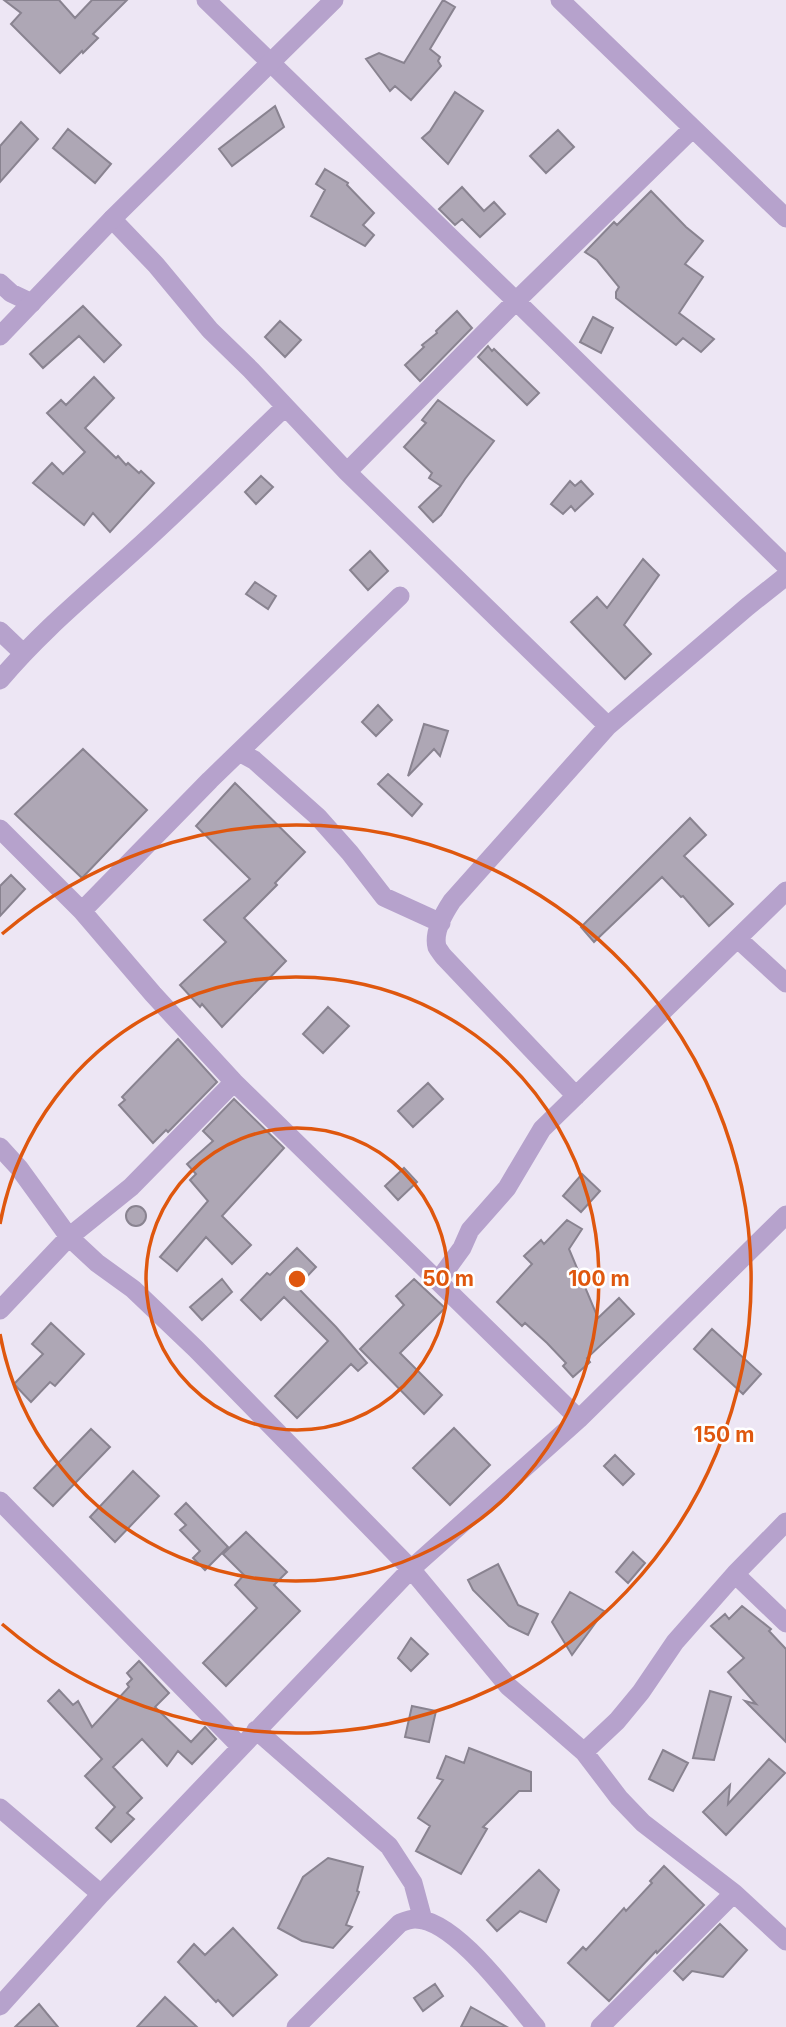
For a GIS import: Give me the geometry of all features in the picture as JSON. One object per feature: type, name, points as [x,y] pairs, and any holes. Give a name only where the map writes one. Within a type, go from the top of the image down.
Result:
[{"type":"street","points":[[206,0],[786,566]]},
{"type":"street","points":[[0,336],[112,219],[334,0]]},
{"type":"street","points":[[560,0],[786,218]]},
{"type":"street","points":[[347,472],[516,301],[692,129]]},
{"type":"street","points":[[112,219],[156,265],[210,330],[347,472],[608,726]]},
{"type":"street","points":[[0,284],[11,293],[32,303]]},
{"type":"street","points":[[0,680],[54,622],[285,407]]},
{"type":"street","points":[[576,1096],[444,957],[438,948],[437,936],[441,923],[452,901],[608,726],[786,576]]},
{"type":"street","points":[[82,911],[239,752],[400,596]]},
{"type":"street","points":[[0,631],[23,653]]},
{"type":"street","points":[[239,752],[254,761],[318,817],[384,897],[441,923]]},
{"type":"street","points":[[0,829],[82,911],[234,1082],[579,1419]]},
{"type":"street","points":[[438,1281],[470,1230],[507,1188],[542,1129],[786,891]]},
{"type":"street","points":[[738,939],[786,983]]},
{"type":"street","points":[[0,1310],[69,1237],[131,1187],[234,1082]]},
{"type":"street","points":[[0,1147],[19,1168],[69,1237],[97,1263],[133,1289],[196,1349],[411,1569],[508,1686],[584,1752],[619,1798],[643,1823],[734,1893],[786,1941]]},
{"type":"street","points":[[0,2006],[101,1894],[411,1569],[579,1419],[786,1215]]},
{"type":"street","points":[[0,1501],[240,1747]]},
{"type":"street","points":[[584,1752],[617,1721],[641,1692],[675,1642],[786,1522]]},
{"type":"street","points":[[736,1574],[786,1623]]},
{"type":"street","points":[[256,1730],[389,1846],[413,1883],[423,1920]]},
{"type":"street","points":[[0,1808],[101,1894]]},
{"type":"street","points":[[600,2027],[734,1893]]},
{"type":"street","points":[[296,2027],[400,1923],[412,1918],[447,1930],[465,1945],[536,2027]]},
{"type":"building","points":[[4,0],[59,0],[75,18],[92,0],[127,0],[93,34],[98,38],[60,73],[11,24],[21,13]]},
{"type":"building","points":[[443,0],[455,7],[430,49],[440,57],[438,61],[441,66],[411,100],[395,86],[390,91],[366,59],[379,53],[404,63]]},
{"type":"building","points":[[455,92],[483,111],[448,164],[422,138],[430,131]]},
{"type":"building","points":[[275,106],[284,127],[232,166],[219,149]]},
{"type":"building","points":[[21,122],[38,139],[0,182],[0,146]]},
{"type":"building","points":[[68,129],[111,164],[95,183],[53,148]]},
{"type":"building","points":[[558,130],[574,147],[546,173],[530,156]]},
{"type":"building","points":[[325,169],[348,183],[374,213],[363,225],[374,235],[365,246],[311,216],[325,190],[316,184]]},
{"type":"building","points":[[462,187],[484,211],[494,202],[505,214],[480,237],[462,219],[455,225],[439,209]]},
{"type":"building","points":[[651,191],[703,241],[685,264],[703,277],[679,313],[714,339],[701,352],[683,338],[676,345],[616,298],[619,287],[597,260],[585,252],[614,222],[617,225]]},
{"type":"building","points":[[83,306],[121,345],[104,362],[79,336],[43,368],[30,354]]},
{"type":"building","points":[[457,311],[472,328],[420,381],[405,365]]},
{"type":"building","points":[[593,317],[613,328],[601,353],[580,342]]},
{"type":"building","points":[[280,321],[301,340],[285,357],[265,337]]},
{"type":"building","points":[[488,346],[539,393],[527,405],[478,357]]},
{"type":"building","points":[[94,377],[114,398],[85,428],[116,458],[118,456],[139,473],[141,471],[154,483],[110,532],[93,513],[84,525],[33,483],[52,463],[63,474],[85,452],[47,413],[61,400],[66,405]]},
{"type":"building","points":[[438,400],[494,441],[441,515],[433,522],[419,507],[441,486],[429,478],[432,473],[404,447],[426,423],[422,420]]},
{"type":"building","points":[[261,476],[273,487],[256,504],[245,492]]},
{"type":"building","points":[[570,481],[575,486],[581,481],[593,494],[575,511],[571,506],[563,514],[551,504]]},
{"type":"building","points":[[370,551],[388,571],[368,590],[350,570]]},
{"type":"building","points":[[643,559],[659,575],[624,625],[651,654],[625,679],[571,622],[597,597],[607,608]]},
{"type":"building","points":[[255,582],[276,596],[268,609],[246,594]]},
{"type":"building","points":[[378,705],[392,720],[376,736],[362,722]]},
{"type":"building","points":[[424,724],[448,731],[440,756],[434,749],[408,776]]},
{"type":"building","points":[[83,749],[147,810],[82,878],[15,814]]},
{"type":"building","points":[[388,774],[422,804],[412,816],[378,784]]},
{"type":"building","points":[[235,783],[305,852],[244,918],[286,961],[222,1027],[202,1004],[200,1007],[180,985],[226,942],[204,920],[250,879],[196,826]]},
{"type":"building","points":[[690,818],[706,835],[684,856],[733,904],[709,926],[662,877],[594,942],[581,927]]},
{"type":"building","points":[[11,875],[25,889],[0,916],[0,886]]},
{"type":"building","points":[[328,1007],[349,1026],[323,1053],[303,1034]]},
{"type":"building","points":[[178,1039],[217,1082],[168,1132],[166,1130],[153,1143],[119,1105],[125,1100],[122,1097]]},
{"type":"building","points":[[428,1083],[443,1099],[413,1127],[398,1111]]},
{"type":"building","points":[[234,1099],[284,1148],[222,1216],[251,1245],[232,1264],[206,1237],[177,1271],[160,1257],[208,1201],[190,1180],[196,1174],[187,1164],[213,1141],[203,1131]]},
{"type":"building","points":[[404,1168],[417,1182],[398,1200],[385,1186]]},
{"type":"building","points":[[582,1174],[600,1191],[581,1212],[563,1196]]},
{"type":"building","points":[[132,1206],[140,1206],[146,1216],[140,1226],[132,1226],[126,1220],[126,1212]]},
{"type":"building","points":[[567,1220],[582,1229],[569,1249],[598,1318],[619,1298],[634,1314],[587,1358],[590,1362],[573,1377],[563,1366],[566,1363],[547,1343],[525,1323],[522,1326],[497,1302],[532,1264],[524,1256],[541,1240],[544,1244]]},
{"type":"building","points":[[297,1248],[316,1267],[297,1287],[367,1363],[358,1371],[351,1364],[297,1418],[275,1396],[328,1341],[284,1297],[261,1320],[241,1300]]},
{"type":"building","points":[[222,1279],[232,1292],[202,1320],[190,1307]]},
{"type":"building","points":[[414,1279],[445,1308],[400,1353],[442,1395],[424,1414],[360,1349],[404,1305],[396,1296]]},
{"type":"building","points":[[51,1323],[84,1354],[55,1386],[50,1382],[31,1402],[14,1384],[43,1354],[32,1344]]},
{"type":"building","points":[[712,1329],[761,1374],[743,1394],[694,1349]]},
{"type":"building","points":[[454,1428],[490,1465],[450,1505],[413,1468]]},
{"type":"building","points":[[91,1429],[110,1447],[53,1506],[34,1488]]},
{"type":"building","points":[[615,1455],[634,1474],[623,1485],[604,1466]]},
{"type":"building","points":[[133,1471],[159,1496],[115,1542],[90,1517]]},
{"type":"building","points":[[186,1503],[228,1547],[205,1570],[193,1558],[200,1551],[180,1530],[186,1525],[175,1514]]},
{"type":"building","points":[[246,1532],[287,1572],[274,1585],[300,1611],[226,1686],[203,1663],[257,1608],[235,1585],[244,1575],[223,1554]]},
{"type":"building","points":[[633,1552],[645,1563],[628,1583],[616,1572]]},
{"type":"building","points":[[498,1564],[518,1605],[538,1614],[528,1635],[509,1626],[473,1590],[468,1580]]},
{"type":"building","points":[[570,1592],[604,1611],[572,1655],[552,1622]]},
{"type":"building","points":[[742,1606],[771,1629],[769,1631],[786,1649],[786,1742],[745,1701],[756,1704],[728,1672],[744,1658],[711,1626],[725,1614],[729,1619]]},
{"type":"building","points":[[411,1638],[428,1654],[411,1671],[398,1658]]},
{"type":"building","points":[[139,1661],[169,1693],[155,1707],[191,1742],[205,1727],[216,1739],[192,1764],[178,1751],[167,1766],[142,1739],[113,1767],[142,1798],[127,1813],[134,1819],[111,1842],[96,1828],[115,1807],[85,1776],[102,1759],[48,1701],[59,1690],[73,1705],[78,1701],[92,1727],[129,1687],[127,1684],[132,1679],[127,1673]]},
{"type":"building","points":[[710,1691],[731,1697],[714,1760],[693,1758]]},
{"type":"building","points":[[412,1706],[436,1711],[429,1742],[405,1737]]},
{"type":"building","points":[[469,1748],[531,1772],[531,1791],[519,1791],[483,1827],[487,1829],[461,1874],[416,1851],[430,1826],[418,1818],[443,1780],[437,1778],[446,1756],[464,1763]]},
{"type":"building","points":[[663,1750],[688,1763],[673,1791],[649,1779]]},
{"type":"building","points":[[769,1759],[785,1773],[726,1835],[703,1812],[730,1785],[728,1804]]},
{"type":"building","points":[[328,1858],[363,1867],[357,1891],[359,1892],[346,1925],[352,1927],[333,1948],[302,1941],[278,1928],[303,1877]]},
{"type":"building","points":[[664,1866],[704,1905],[609,2001],[568,1963],[583,1947],[586,1950],[624,1908],[626,1911]]},
{"type":"building","points":[[539,1870],[559,1890],[546,1922],[520,1911],[497,1931],[487,1920]]},
{"type":"building","points":[[720,1924],[747,1950],[723,1977],[692,1971],[683,1980],[674,1971]]},
{"type":"building","points":[[233,1928],[277,1975],[233,2016],[178,1962],[194,1944],[205,1955]]},
{"type":"building","points":[[435,1984],[443,1996],[423,2011],[414,1998]]},
{"type":"building","points":[[165,1997],[197,2027],[137,2027]]},
{"type":"building","points":[[39,2004],[58,2027],[15,2027]]},
{"type":"building","points":[[471,2007],[507,2027],[461,2027]]}]
